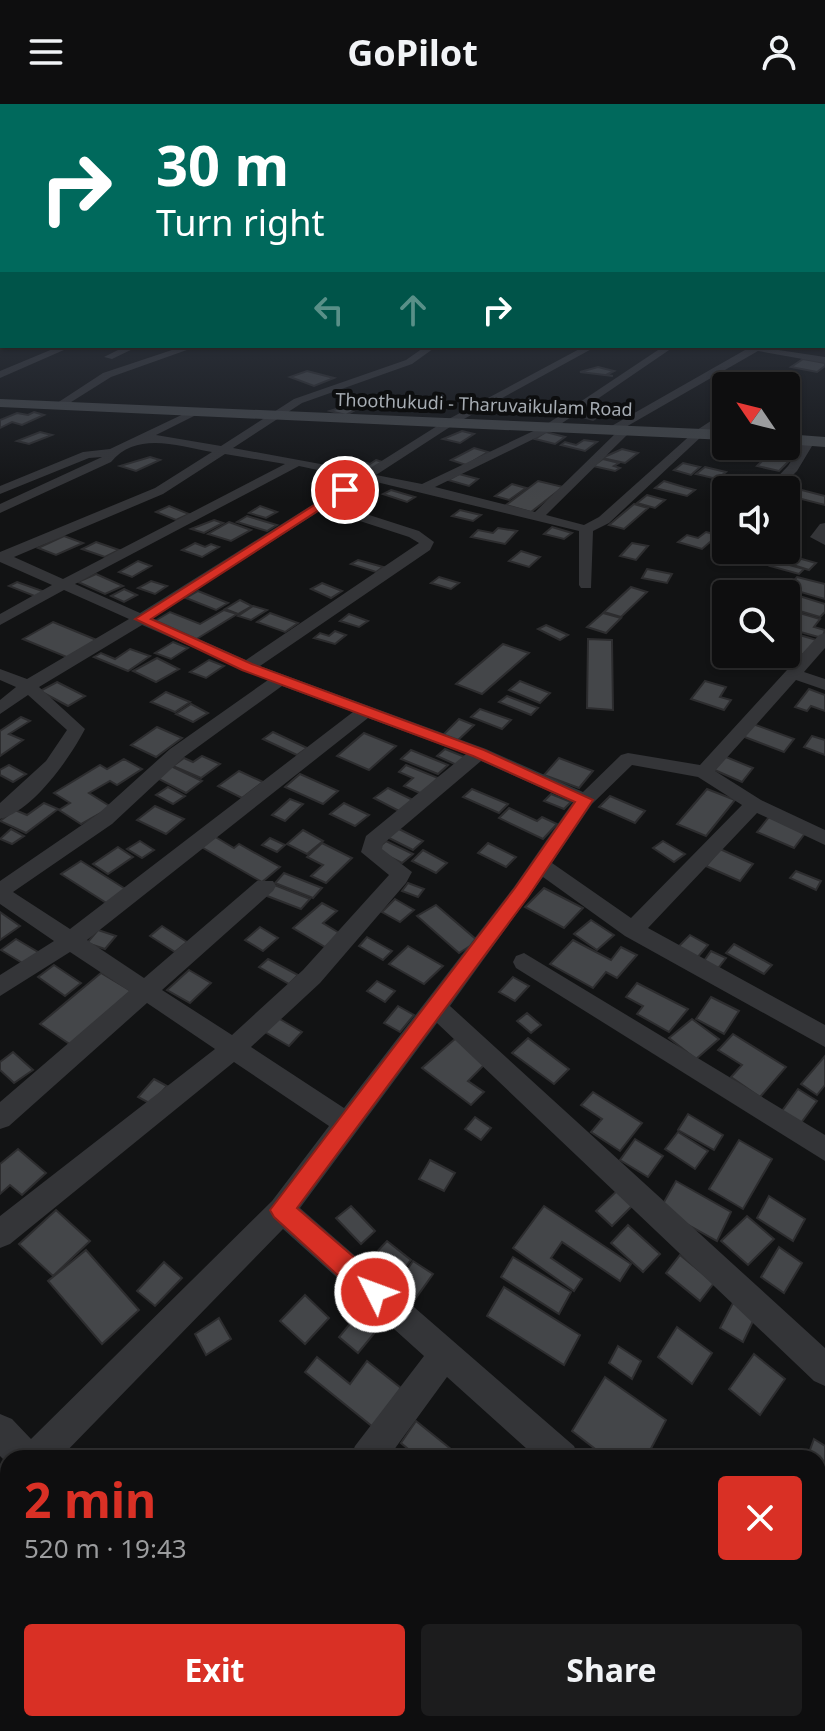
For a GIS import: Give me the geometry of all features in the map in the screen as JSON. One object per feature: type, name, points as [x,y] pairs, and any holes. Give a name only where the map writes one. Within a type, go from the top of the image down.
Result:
[{"type":"main road","name":"Thoothukudi - Tharuvaikulam Road","points":[[0,403],[712,434]]},
{"type":"street","points":[[0,375],[61,349]]},
{"type":"street","points":[[109,357],[127,349]]},
{"type":"street","points":[[56,407],[107,375],[181,349]]},
{"type":"street","points":[[1,557],[159,491],[298,401],[409,362],[428,349]]},
{"type":"street","points":[[0,709],[28,686],[141,619],[449,423],[587,349]]},
{"type":"street","points":[[423,488],[548,428],[666,349]]},
{"type":"street","points":[[537,517],[619,430],[755,349]]},
{"type":"street","points":[[768,349],[825,360]]},
{"type":"street","points":[[0,490],[87,455],[113,452],[192,413]]},
{"type":"street","points":[[145,437],[369,476],[586,529],[604,520],[712,424]]},
{"type":"street","points":[[785,476],[817,441]]},
{"type":"street","points":[[0,509],[107,459],[113,452]]},
{"type":"street","points":[[0,620],[297,462]]},
{"type":"street","points":[[247,667],[423,550],[427,542],[414,534],[322,504]]},
{"type":"street","points":[[825,527],[817,537],[825,541]]},
{"type":"street","points":[[586,529],[586,585]]},
{"type":"street","points":[[1,557],[247,667],[363,713],[479,753],[585,800]]},
{"type":"street","points":[[704,772],[825,638]]},
{"type":"street","points":[[0,674],[28,686],[76,729],[64,753],[36,786],[0,813]]},
{"type":"street","points":[[795,674],[825,685]]},
{"type":"street","points":[[279,680],[177,753],[105,819],[0,893],[347,1124]]},
{"type":"street","points":[[0,987],[70,941],[363,713]]},
{"type":"street","points":[[0,1234],[233,1048],[347,941],[401,872],[371,852],[373,841],[479,753]]},
{"type":"street","points":[[44,1450],[282,1210],[540,865],[585,800],[628,759],[704,772],[754,804],[822,831]]},
{"type":"street","points":[[633,930],[754,804]]},
{"type":"street","points":[[540,865],[633,930],[825,1037]]},
{"type":"street","points":[[0,1118],[265,886]]},
{"type":"street","points":[[524,962],[825,1149]]},
{"type":"street","points":[[435,1007],[825,1370]]},
{"type":"street","points":[[282,1210],[553,1450]]},
{"type":"street","points":[[373,1450],[445,1354]]},
{"type":"street","points":[[0,1431],[18,1450]]},
{"type":"building","points":[[803,359],[825,363],[825,366],[817,372],[791,367]]},
{"type":"building","points":[[598,367],[614,371],[606,375],[613,376],[580,372]]},
{"type":"building","points":[[307,371],[334,378],[314,386],[290,377]]},
{"type":"building","points":[[356,403],[365,405],[346,415],[330,411]]},
{"type":"building","points":[[582,409],[603,414],[593,420],[572,414]]},
{"type":"building","points":[[34,412],[44,415],[22,425],[12,422],[0,428],[0,420],[17,413],[28,415]]},
{"type":"building","points":[[462,431],[474,434],[460,443],[443,439]]},
{"type":"building","points":[[40,432],[52,435],[29,444],[17,441]]},
{"type":"building","points":[[546,432],[565,437],[555,444],[535,439]]},
{"type":"building","points":[[584,440],[597,442],[585,451],[561,445],[565,442],[576,445]]},
{"type":"building","points":[[474,448],[488,452],[466,465],[451,460]]},
{"type":"building","points":[[622,449],[638,453],[625,463],[602,458]]},
{"type":"building","points":[[150,457],[160,460],[136,471],[120,466]]},
{"type":"building","points":[[603,459],[619,463],[614,466],[620,468],[615,471],[593,466]]},
{"type":"building","points":[[376,460],[385,463],[366,474],[346,469],[359,461],[370,464]]},
{"type":"building","points":[[763,460],[790,460],[779,471],[757,466]]},
{"type":"building","points":[[683,463],[700,467],[691,475],[674,470]]},
{"type":"building","points":[[705,467],[726,472],[712,478],[696,474]]},
{"type":"building","points":[[459,474],[478,479],[469,486],[448,480]]},
{"type":"building","points":[[538,481],[563,487],[531,512],[506,505]]},
{"type":"building","points":[[664,481],[695,490],[687,496],[655,488]]},
{"type":"building","points":[[512,484],[526,488],[509,500],[495,496]]},
{"type":"building","points":[[391,490],[415,497],[407,502],[383,494]]},
{"type":"building","points":[[800,490],[825,496],[825,505],[800,499]]},
{"type":"building","points":[[647,495],[665,500],[655,508],[637,503]]},
{"type":"building","points":[[355,496],[376,502],[361,511],[339,505]]},
{"type":"building","points":[[634,504],[648,508],[624,529],[609,525]]},
{"type":"building","points":[[169,506],[189,514],[176,520],[156,512]]},
{"type":"building","points":[[260,506],[277,512],[266,518],[249,513]]},
{"type":"building","points":[[460,510],[481,515],[473,521],[452,516]]},
{"type":"building","points":[[247,516],[277,525],[267,531],[237,522]]},
{"type":"building","points":[[214,520],[223,523],[204,533],[191,529]]},
{"type":"building","points":[[229,522],[251,530],[231,541],[208,534]]},
{"type":"building","points":[[552,527],[572,533],[564,539],[544,534]]},
{"type":"building","points":[[498,528],[517,531],[505,544],[471,537],[478,530],[493,533]]},
{"type":"building","points":[[706,532],[712,534],[712,540],[702,549],[678,542],[687,535],[698,538]]},
{"type":"building","points":[[64,536],[83,543],[56,555],[38,548]]},
{"type":"building","points":[[96,542],[119,550],[105,557],[82,549]]},
{"type":"building","points":[[195,543],[219,547],[202,557],[182,550]]},
{"type":"building","points":[[632,543],[648,546],[636,560],[620,556]]},
{"type":"building","points":[[521,551],[540,557],[529,567],[509,561]]},
{"type":"building","points":[[800,558],[816,563],[809,570],[790,564],[800,564]]},
{"type":"building","points":[[358,560],[383,567],[376,572],[351,564]]},
{"type":"building","points":[[138,561],[151,566],[132,577],[119,572]]},
{"type":"building","points":[[786,564],[804,569],[799,574],[770,566]]},
{"type":"building","points":[[647,569],[672,574],[667,583],[642,578]]},
{"type":"building","points":[[96,574],[123,586],[105,594],[78,582]]},
{"type":"building","points":[[439,577],[459,583],[451,589],[431,583]]},
{"type":"building","points":[[797,577],[825,584],[825,599],[800,592],[800,580],[794,580]]},
{"type":"building","points":[[151,581],[167,586],[155,594],[138,588]]},
{"type":"building","points":[[17,582],[45,592],[37,597],[9,586]]},
{"type":"building","points":[[322,583],[342,591],[331,598],[311,589]]},
{"type":"building","points":[[631,587],[647,592],[621,617],[604,612]]},
{"type":"building","points":[[124,589],[137,595],[124,602],[111,596]]},
{"type":"building","points":[[198,591],[228,603],[216,610],[186,598]]},
{"type":"building","points":[[800,596],[825,604],[825,612],[820,617],[800,611]]},
{"type":"building","points":[[240,600],[252,606],[238,614],[225,609]]},
{"type":"building","points":[[253,606],[267,610],[251,620],[238,616]]},
{"type":"building","points":[[224,610],[237,614],[195,640],[153,622],[170,612],[200,624]]},
{"type":"building","points":[[270,613],[298,623],[285,632],[257,622]]},
{"type":"building","points":[[603,613],[621,618],[606,633],[587,627]]},
{"type":"building","points":[[800,613],[820,619],[814,627],[825,630],[822,638],[800,632]]},
{"type":"building","points":[[349,614],[368,621],[359,627],[340,621]]},
{"type":"building","points":[[53,622],[99,641],[69,658],[23,639]]},
{"type":"building","points":[[546,625],[568,635],[560,640],[538,629]]},
{"type":"building","points":[[335,631],[346,635],[335,644],[314,638],[320,633],[329,636]]},
{"type":"building","points":[[800,635],[820,641],[807,656],[800,654]]},
{"type":"building","points":[[588,639],[612,640],[613,710],[587,708]]},
{"type":"building","points":[[173,642],[188,648],[171,659],[155,653]]},
{"type":"building","points":[[503,644],[529,653],[482,694],[456,684]]},
{"type":"building","points":[[130,649],[150,656],[128,671],[94,657],[101,653],[115,659]]},
{"type":"building","points":[[157,658],[179,669],[156,682],[133,671]]},
{"type":"building","points":[[209,660],[224,666],[206,678],[190,672]]},
{"type":"building","points":[[520,681],[550,693],[540,703],[509,690]]},
{"type":"building","points":[[705,681],[726,687],[720,697],[731,700],[724,710],[691,699]]},
{"type":"building","points":[[57,682],[85,696],[68,706],[40,691]]},
{"type":"building","points":[[809,689],[825,695],[825,711],[811,706],[807,711],[795,707]]},
{"type":"building","points":[[166,692],[190,702],[175,712],[151,702]]},
{"type":"building","points":[[507,696],[538,708],[531,715],[499,702]]},
{"type":"building","points":[[191,704],[208,713],[193,722],[176,714]]},
{"type":"building","points":[[480,709],[511,720],[502,729],[471,717]]},
{"type":"building","points":[[21,717],[30,721],[9,734],[23,740],[0,756],[0,731]]},
{"type":"building","points":[[459,719],[474,725],[457,741],[442,736]]},
{"type":"building","points":[[753,724],[794,739],[784,752],[742,736]]},
{"type":"building","points":[[157,727],[182,738],[156,757],[131,745]]},
{"type":"building","points":[[273,732],[307,748],[297,755],[263,739]]},
{"type":"building","points":[[364,733],[396,746],[369,770],[337,756]]},
{"type":"building","points":[[812,736],[825,740],[825,755],[804,747]]},
{"type":"building","points":[[445,749],[465,757],[457,765],[437,756]]},
{"type":"building","points":[[411,750],[448,765],[438,774],[401,759]]},
{"type":"building","points":[[721,755],[753,768],[742,782],[710,768]]},
{"type":"building","points":[[202,756],[220,764],[201,778],[173,766],[184,758],[193,762]]},
{"type":"building","points":[[559,758],[593,771],[579,788],[544,775]]},
{"type":"building","points":[[124,759],[142,769],[117,785],[110,781],[89,793],[111,807],[81,824],[59,810],[70,803],[54,793],[100,765],[107,769]]},
{"type":"building","points":[[9,765],[26,774],[13,782],[0,775],[0,770]]},
{"type":"building","points":[[406,765],[438,778],[422,794],[404,786],[413,778],[399,772]]},
{"type":"building","points":[[171,766],[202,781],[186,793],[155,777]]},
{"type":"building","points":[[239,771],[263,782],[242,798],[218,786]]},
{"type":"building","points":[[300,774],[338,791],[323,804],[285,787]]},
{"type":"building","points":[[168,787],[185,796],[173,804],[156,795]]},
{"type":"building","points":[[388,788],[413,800],[399,811],[374,798]]},
{"type":"building","points":[[472,789],[508,804],[499,813],[463,797]]},
{"type":"building","points":[[707,789],[735,800],[706,836],[677,824]]},
{"type":"building","points":[[551,794],[571,802],[564,809],[544,801]]},
{"type":"building","points":[[610,796],[645,811],[635,823],[599,807]]},
{"type":"building","points":[[290,799],[303,804],[285,821],[272,815]]},
{"type":"building","points":[[44,803],[58,809],[26,833],[0,821],[15,810],[27,815]]},
{"type":"building","points":[[344,803],[369,815],[355,826],[330,814]]},
{"type":"building","points":[[155,806],[184,819],[166,834],[137,820]]},
{"type":"building","points":[[509,808],[537,821],[542,817],[557,824],[543,839],[499,818]]},
{"type":"building","points":[[769,817],[806,832],[794,848],[757,832]]},
{"type":"building","points":[[397,828],[423,841],[413,850],[387,837]]},
{"type":"building","points":[[11,829],[24,836],[12,844],[0,839]]},
{"type":"building","points":[[303,830],[323,841],[307,854],[287,844]]},
{"type":"building","points":[[212,835],[234,848],[239,844],[280,867],[262,882],[198,845]]},
{"type":"building","points":[[270,838],[285,845],[277,852],[262,845]]},
{"type":"building","points":[[140,841],[154,850],[142,858],[127,849]]},
{"type":"building","points":[[386,841],[413,854],[402,863],[376,850]]},
{"type":"building","points":[[663,841],[685,854],[674,862],[653,848]]},
{"type":"building","points":[[322,843],[352,858],[326,883],[311,876],[323,865],[307,857]]},
{"type":"building","points":[[488,843],[516,857],[506,867],[478,853]]},
{"type":"building","points":[[118,847],[133,857],[108,874],[93,864]]},
{"type":"building","points":[[720,849],[753,864],[740,881],[706,866]]},
{"type":"building","points":[[423,850],[447,863],[436,873],[412,861]]},
{"type":"building","points":[[81,861],[127,890],[108,904],[61,874]]},
{"type":"building","points":[[796,871],[821,881],[816,890],[790,878]]},
{"type":"building","points":[[284,873],[322,888],[313,898],[275,883]]},
{"type":"building","points":[[408,883],[424,889],[418,897],[402,891]]},
{"type":"building","points":[[272,884],[310,899],[301,909],[262,894]]},
{"type":"building","points":[[544,888],[583,908],[564,928],[525,907]]},
{"type":"building","points":[[395,899],[414,910],[400,922],[382,912]]},
{"type":"building","points":[[322,903],[337,911],[323,923],[341,934],[325,947],[293,928]]},
{"type":"building","points":[[436,905],[478,941],[459,953],[417,916]]},
{"type":"building","points":[[0,912],[20,926],[0,940]]},
{"type":"building","points":[[591,920],[614,935],[597,950],[574,934]]},
{"type":"building","points":[[162,926],[187,942],[175,952],[150,936]]},
{"type":"building","points":[[260,927],[278,938],[263,951],[245,940]]},
{"type":"building","points":[[98,930],[116,936],[105,949],[87,943]]},
{"type":"building","points":[[690,935],[708,945],[697,958],[678,947]]},
{"type":"building","points":[[367,937],[392,951],[383,960],[359,946]]},
{"type":"building","points":[[16,939],[43,955],[29,967],[1,950]]},
{"type":"building","points":[[573,940],[611,960],[621,947],[637,955],[617,978],[606,972],[593,988],[550,964]]},
{"type":"building","points":[[734,944],[772,965],[764,974],[726,953]]},
{"type":"building","points":[[408,946],[443,966],[424,984],[389,964]]},
{"type":"building","points":[[711,951],[726,958],[715,972],[701,965]]},
{"type":"building","points":[[268,959],[298,975],[289,984],[259,967]]},
{"type":"building","points":[[54,965],[81,983],[65,996],[38,977]]},
{"type":"building","points":[[189,970],[211,983],[190,1003],[167,990]]},
{"type":"building","points":[[101,973],[131,991],[71,1045],[40,1024]]},
{"type":"building","points":[[513,977],[529,986],[515,1001],[499,992]]},
{"type":"building","points":[[377,981],[395,991],[385,1002],[367,991]]},
{"type":"building","points":[[637,983],[688,1009],[669,1032],[637,1014],[643,1006],[626,997]]},
{"type":"building","points":[[711,997],[739,1011],[724,1034],[696,1019]]},
{"type":"building","points":[[398,1006],[414,1015],[400,1032],[384,1023]]},
{"type":"building","points":[[527,1013],[541,1025],[531,1033],[517,1021]]},
{"type":"building","points":[[278,1018],[302,1032],[289,1046],[265,1032]]},
{"type":"building","points":[[692,1019],[719,1039],[696,1059],[669,1038]]},
{"type":"building","points":[[733,1034],[786,1067],[760,1097],[731,1077],[742,1065],[718,1050]]},
{"type":"building","points":[[456,1038],[488,1061],[468,1081],[484,1092],[471,1105],[422,1068]]},
{"type":"building","points":[[528,1038],[569,1069],[554,1084],[512,1053]]},
{"type":"building","points":[[13,1052],[33,1070],[14,1083],[0,1070],[0,1062]]},
{"type":"building","points":[[825,1056],[825,1085],[817,1095],[801,1084]]},
{"type":"building","points":[[154,1079],[167,1086],[151,1104],[138,1097]]},
{"type":"building","points":[[798,1089],[817,1101],[801,1123],[782,1111]]},
{"type":"building","points":[[593,1092],[642,1123],[620,1151],[591,1132],[602,1119],[581,1105]]},
{"type":"building","points":[[688,1114],[723,1135],[714,1150],[678,1130]]},
{"type":"building","points":[[475,1117],[491,1128],[481,1140],[465,1129]]},
{"type":"building","points":[[678,1132],[708,1151],[695,1169],[665,1149]]},
{"type":"building","points":[[635,1139],[663,1156],[648,1177],[620,1160]]},
{"type":"building","points":[[739,1140],[772,1159],[743,1209],[709,1189]]},
{"type":"building","points":[[18,1149],[46,1173],[22,1195],[10,1185],[0,1194],[0,1164]]},
{"type":"building","points":[[430,1160],[455,1173],[444,1191],[419,1179]]},
{"type":"building","points":[[676,1181],[731,1212],[717,1241],[660,1209]]},
{"type":"building","points":[[622,1186],[639,1199],[612,1226],[596,1211]]},
{"type":"building","points":[[769,1196],[805,1219],[793,1241],[757,1218]]},
{"type":"building","points":[[351,1206],[375,1231],[361,1244],[336,1218]]},
{"type":"building","points":[[544,1206],[631,1264],[620,1281],[562,1242],[551,1258],[582,1279],[574,1291],[513,1248]]},
{"type":"building","points":[[56,1210],[90,1241],[53,1276],[19,1244]]},
{"type":"building","points":[[747,1216],[774,1239],[748,1265],[721,1241]]},
{"type":"building","points":[[628,1225],[660,1254],[643,1272],[611,1243]]},
{"type":"building","points":[[387,1241],[411,1260],[398,1276],[373,1256]]},
{"type":"building","points":[[779,1247],[802,1263],[784,1293],[761,1277]]},
{"type":"building","points":[[86,1250],[139,1310],[102,1344],[48,1281]]},
{"type":"building","points":[[680,1255],[714,1283],[700,1301],[666,1273]]},
{"type":"building","points":[[513,1257],[571,1292],[559,1314],[501,1277]]},
{"type":"building","points":[[413,1261],[433,1274],[413,1302],[394,1289]]},
{"type":"building","points":[[164,1262],[182,1278],[155,1306],[137,1291]]},
{"type":"building","points":[[504,1287],[580,1335],[564,1365],[487,1316]]},
{"type":"building","points":[[305,1295],[329,1318],[305,1344],[280,1321]]},
{"type":"building","points":[[372,1297],[391,1313],[358,1353],[339,1337]]},
{"type":"building","points":[[733,1303],[755,1317],[743,1342],[720,1328]]},
{"type":"building","points":[[219,1318],[231,1339],[206,1355],[195,1334]]},
{"type":"building","points":[[677,1327],[712,1353],[692,1384],[658,1357]]},
{"type":"building","points":[[618,1346],[641,1361],[632,1379],[609,1363]]},
{"type":"building","points":[[754,1354],[785,1379],[760,1415],[729,1389]]},
{"type":"building","points":[[317,1357],[350,1384],[367,1361],[401,1388],[373,1427],[305,1372]]},
{"type":"building","points":[[605,1377],[666,1420],[650,1450],[597,1450],[572,1431]]},
{"type":"building","points":[[416,1421],[452,1450],[409,1450],[401,1443]]},
{"type":"building","points":[[814,1439],[825,1446],[825,1450],[810,1450]]},
{"type":"route","points":[[345,490],[141,619],[247,667],[363,713],[479,753],[585,800],[522,892],[282,1210],[375,1292]]}]
